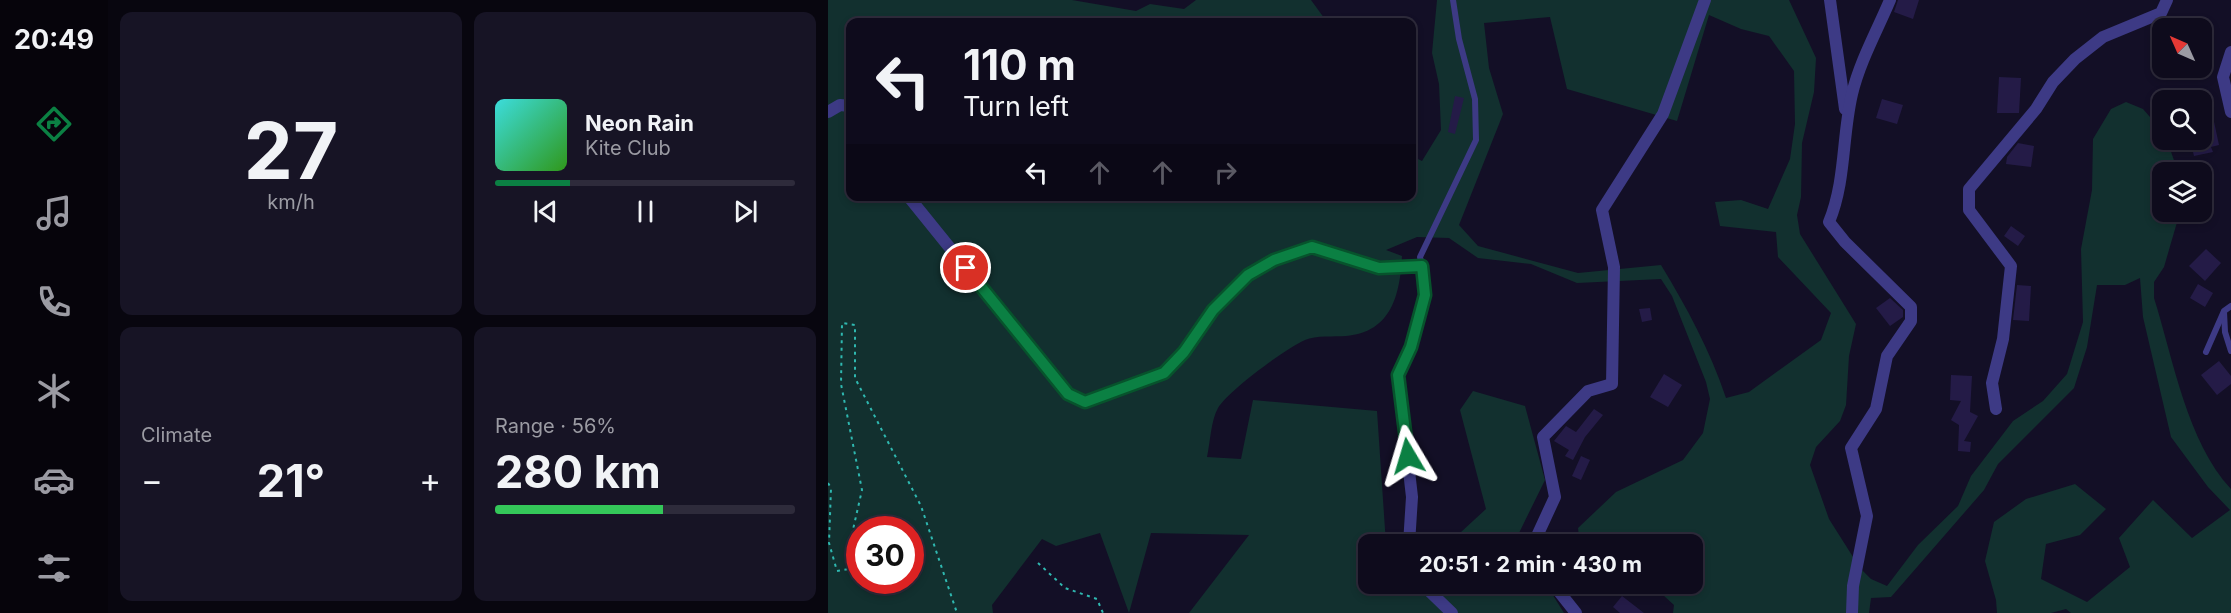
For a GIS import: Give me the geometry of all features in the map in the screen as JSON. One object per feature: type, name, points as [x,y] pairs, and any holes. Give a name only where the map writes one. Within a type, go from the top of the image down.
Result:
[{"type":"street","points":[[1538,534],[1555,497],[1543,437],[1588,391],[1612,384],[1614,267],[1602,210],[1664,114],[1705,0]]},
{"type":"street","points":[[1830,0],[1848,126]]},
{"type":"street","points":[[1852,613],[1853,586],[1867,516],[1851,448],[1876,409],[1887,356],[1911,321],[1911,307],[1845,242],[1829,222],[1837,203],[1852,95],[1869,44],[1890,0]]},
{"type":"street","points":[[1996,409],[1992,383],[2003,339],[2011,266],[1970,210],[1969,189],[2036,109],[2053,82],[2075,59],[2103,37],[2161,13],[2167,0]]},
{"type":"street","points":[[2231,52],[2223,77],[2231,112]]},
{"type":"street","points":[[828,112],[840,105],[846,106]]},
{"type":"street","points":[[912,201],[1068,394],[1085,402],[1164,373],[1184,352],[1213,310],[1248,275],[1274,260],[1312,247],[1379,268],[1422,266],[1425,295],[1411,347],[1398,375],[1412,497],[1410,534]]},
{"type":"street","points":[[1432,594],[1452,613]]},
{"type":"street","points":[[1561,594],[1576,613]]},
{"type":"lane","points":[[1422,266],[1420,257],[1476,140],[1475,99],[1459,39],[1453,0]]},
{"type":"lane","points":[[2206,352],[2223,311],[2231,306]]},
{"type":"lane","points":[[2223,311],[2225,332],[2231,351]]},
{"type":"path","points":[[828,483],[831,488],[829,543],[837,571],[856,568],[852,534],[862,489],[840,384],[842,323],[855,325],[855,378],[921,506],[957,613]]},
{"type":"path","points":[[1038,563],[1065,588],[1097,599],[1103,613]]},
{"type":"green space","points":[[828,0],[1072,0],[1136,11],[1150,4],[1184,9],[1196,0],[1311,0],[1324,18],[846,18],[846,201],[1416,201],[1416,158],[1422,161],[1441,130],[1439,84],[1432,53],[1437,0],[1789,0],[1816,58],[1814,92],[1802,143],[1801,197],[1797,215],[1800,234],[1856,324],[1849,356],[1846,405],[1840,421],[1816,447],[1810,465],[1829,519],[1860,568],[1871,579],[1887,586],[1918,545],[1958,506],[1971,476],[2013,421],[2043,401],[2067,374],[2083,322],[2081,249],[2092,190],[2093,139],[2111,109],[2126,102],[2143,109],[2152,119],[2152,150],[2170,150],[2175,162],[2152,162],[2152,222],[2177,222],[2164,267],[2154,282],[2154,298],[2192,424],[2216,470],[2231,489],[2231,613],[2071,613],[2066,609],[2051,613],[1997,613],[1996,600],[1985,561],[1994,522],[2026,499],[2075,484],[2106,509],[2080,535],[2046,544],[2041,579],[2087,602],[2130,567],[2119,538],[2153,500],[2192,538],[2230,510],[2208,487],[2171,437],[2143,317],[2140,278],[2125,285],[2097,285],[2087,347],[2074,388],[1998,464],[1984,490],[1891,597],[1871,598],[1869,613],[1673,613],[1674,605],[1662,594],[1703,594],[1703,534],[1579,534],[1578,528],[1616,492],[1683,460],[1703,433],[1710,399],[1706,382],[1672,296],[1661,279],[1577,283],[1531,264],[1478,258],[1449,238],[1417,237],[1386,250],[1402,256],[1396,297],[1391,309],[1383,319],[1362,333],[1314,337],[1305,340],[1258,371],[1233,391],[1218,408],[1212,425],[1207,457],[1241,459],[1253,400],[1377,411],[1385,534],[1358,534],[1358,594],[1552,594],[1564,613],[1189,613],[1249,535],[1151,533],[1129,613],[1100,533],[1056,546],[1042,539],[992,605],[993,613],[828,613]],"holes":[[[1709,15],[1741,29],[1769,36],[1794,71],[1795,124],[1790,159],[1768,209],[1741,200],[1715,202],[1720,226],[1776,232],[1778,257],[1831,313],[1821,340],[1749,392],[1726,398],[1697,330],[1661,265],[1578,273],[1478,246],[1459,225],[1503,114],[1489,68],[1484,23],[1550,17],[1567,89],[1677,121]]]},
{"type":"green space","points":[[1473,391],[1525,406],[1545,480],[1518,534],[1459,534],[1486,509],[1460,410]]},
{"type":"building","points":[[1898,0],[1919,0],[1913,19],[1894,12]]},
{"type":"building","points":[[1999,77],[2021,78],[2019,113],[1997,113]]},
{"type":"building","points":[[1455,96],[1464,98],[1455,134],[1448,132]]},
{"type":"building","points":[[1882,99],[1903,105],[1897,124],[1876,118]]},
{"type":"building","points":[[2212,117],[2219,145],[2212,147]]},
{"type":"building","points":[[2018,143],[2034,146],[2031,167],[2006,164],[2007,157]]},
{"type":"building","points":[[2192,150],[2212,150],[2213,152],[2194,156]]},
{"type":"building","points":[[2011,226],[2025,236],[2018,246],[2004,236]]},
{"type":"building","points":[[2206,249],[2221,263],[2205,281],[2189,266]]},
{"type":"building","points":[[2198,284],[2213,293],[2205,307],[2190,298]]},
{"type":"building","points":[[2017,285],[2031,286],[2029,321],[2013,320]]},
{"type":"building","points":[[1890,298],[1903,310],[1903,317],[1890,326],[1876,308]]},
{"type":"building","points":[[1650,308],[1652,320],[1642,322],[1639,309]]},
{"type":"building","points":[[2219,361],[2231,376],[2231,384],[2217,395],[2201,375]]},
{"type":"building","points":[[1664,374],[1682,385],[1668,407],[1650,397]]},
{"type":"building","points":[[1951,375],[1972,376],[1970,412],[1978,416],[1964,441],[1971,442],[1970,452],[1958,451],[1959,425],[1951,420],[1961,401],[1950,400]]},
{"type":"building","points":[[1594,409],[1603,415],[1585,437],[1573,460],[1565,456],[1569,450],[1554,441],[1566,426],[1576,432]]},
{"type":"building","points":[[1581,456],[1590,460],[1581,480],[1572,476]]},
{"type":"building","points":[[1622,596],[1644,613],[1620,613],[1613,607]]},
{"type":"route","points":[[966,268],[1068,394],[1085,402],[1164,373],[1184,352],[1213,310],[1248,275],[1274,260],[1312,247],[1379,268],[1422,266],[1425,295],[1411,347],[1398,375],[1408,456]]}]
